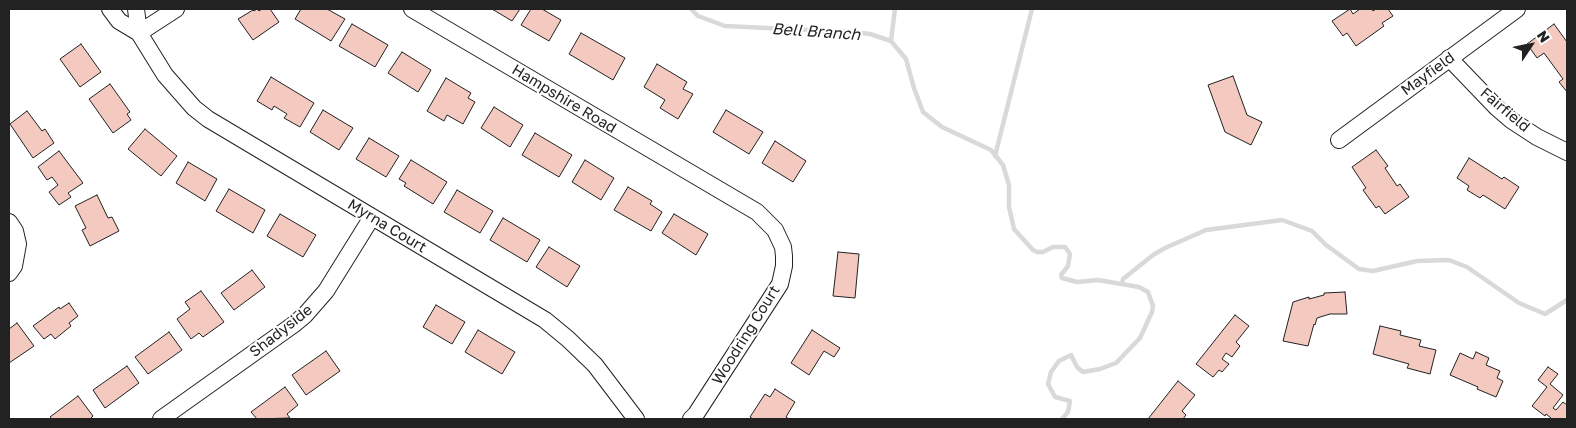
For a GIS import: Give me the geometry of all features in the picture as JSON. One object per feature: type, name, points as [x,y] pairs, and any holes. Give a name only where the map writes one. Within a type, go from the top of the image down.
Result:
[{"type":"street","name":"Myrna Court","points":[[110,9],[119,21],[139,34],[165,75],[181,94],[208,119],[545,320],[595,365],[636,419]]},
{"type":"street","name":"Myrna Court","points":[[136,9],[139,34]]},
{"type":"street","points":[[139,34],[176,9]]},
{"type":"street","name":"Hampshire Road","points":[[412,9],[716,188]]},
{"type":"street","name":"Mayfield","points":[[1339,140],[1517,9]]},
{"type":"street","name":"Fairfield","points":[[1449,58],[1511,120],[1537,137],[1567,152]]},
{"type":"street","name":"Woodring Court","points":[[691,419],[780,284],[784,266],[783,247],[775,230],[757,212],[716,188]]},
{"type":"street","name":"Shadyside","points":[[161,419],[305,315],[326,291],[372,217]]},
{"type":"street","points":[[9,222],[15,231],[18,244],[14,266],[9,273]]},
{"type":"building","points":[[257,9],[259,11],[270,9],[279,22],[253,40],[238,19]]},
{"type":"building","points":[[301,9],[327,9],[345,19],[331,41],[295,19]]},
{"type":"building","points":[[492,9],[520,9],[512,21]]},
{"type":"building","points":[[531,9],[542,9],[561,20],[549,41],[521,25]]},
{"type":"building","points":[[1350,9],[1353,14],[1360,9],[1372,9],[1373,11],[1376,9],[1388,9],[1393,16],[1382,23],[1384,26],[1356,46],[1347,33],[1343,36],[1332,21]]},
{"type":"building","points":[[352,24],[388,45],[375,67],[339,46]]},
{"type":"building","points":[[1554,24],[1567,42],[1567,92],[1559,82],[1563,79],[1544,53],[1537,58],[1527,44]]},
{"type":"building","points":[[581,33],[625,58],[613,80],[569,54]]},
{"type":"building","points":[[81,44],[101,72],[80,87],[60,59]]},
{"type":"building","points":[[402,52],[431,70],[418,92],[388,73]]},
{"type":"building","points":[[657,64],[687,82],[683,89],[693,94],[678,119],[660,108],[665,100],[644,87]]},
{"type":"building","points":[[1233,76],[1247,115],[1262,122],[1251,145],[1225,132],[1208,85]]},
{"type":"building","points":[[271,77],[314,103],[300,127],[284,118],[287,114],[274,106],[272,110],[257,101]]},
{"type":"building","points":[[446,78],[471,93],[468,98],[475,102],[463,124],[447,115],[444,121],[427,111]]},
{"type":"building","points":[[110,84],[130,112],[127,114],[131,120],[113,133],[89,99]]},
{"type":"building","points":[[494,107],[523,125],[510,147],[481,128]]},
{"type":"building","points":[[323,110],[353,128],[339,150],[310,132]]},
{"type":"building","points":[[726,110],[763,132],[749,154],[713,132]]},
{"type":"building","points":[[27,111],[42,131],[45,129],[54,143],[33,158],[10,124]]},
{"type":"building","points":[[145,129],[177,156],[161,176],[128,149]]},
{"type":"building","points":[[535,133],[572,155],[559,177],[522,155]]},
{"type":"building","points":[[369,138],[399,156],[386,177],[356,159]]},
{"type":"building","points":[[775,141],[806,161],[793,182],[762,163]]},
{"type":"building","points":[[1376,150],[1388,166],[1385,168],[1397,186],[1400,184],[1409,197],[1385,214],[1379,206],[1376,208],[1363,190],[1366,188],[1352,167]]},
{"type":"building","points":[[59,151],[83,183],[68,193],[71,197],[59,205],[49,192],[58,185],[52,177],[47,180],[38,167]]},
{"type":"building","points":[[1469,158],[1502,179],[1504,177],[1519,187],[1505,209],[1483,195],[1480,198],[1467,190],[1469,186],[1457,178]]},
{"type":"building","points":[[411,160],[447,182],[433,204],[404,186],[406,183],[399,179]]},
{"type":"building","points":[[585,160],[614,178],[601,200],[572,182]]},
{"type":"building","points":[[188,162],[217,179],[205,201],[176,183]]},
{"type":"building","points":[[628,187],[652,201],[650,204],[662,212],[651,231],[614,210]]},
{"type":"building","points":[[229,189],[265,210],[253,233],[216,211]]},
{"type":"building","points":[[457,190],[493,211],[480,233],[444,212]]},
{"type":"building","points":[[97,195],[108,218],[112,217],[119,231],[90,246],[82,230],[86,228],[75,206]]},
{"type":"building","points":[[280,214],[316,235],[303,257],[267,236]]},
{"type":"building","points":[[674,214],[708,234],[696,255],[662,233]]},
{"type":"building","points":[[503,218],[540,240],[527,262],[490,240]]},
{"type":"building","points":[[549,247],[580,266],[567,287],[536,267]]},
{"type":"building","points":[[838,252],[859,254],[855,298],[833,296]]},
{"type":"building","points":[[252,270],[265,287],[234,310],[221,293]]},
{"type":"building","points":[[201,291],[224,322],[203,337],[199,333],[191,339],[177,319],[190,309],[185,302]]},
{"type":"building","points":[[1345,292],[1347,314],[1330,314],[1317,318],[1308,346],[1283,341],[1293,302],[1324,295],[1324,293]]},
{"type":"building","points":[[69,303],[78,316],[69,323],[71,326],[55,339],[51,334],[44,339],[33,326],[59,307],[60,309]]},
{"type":"building","points":[[436,305],[465,322],[452,344],[423,327]]},
{"type":"building","points":[[1235,315],[1249,326],[1236,342],[1240,346],[1232,357],[1226,353],[1222,359],[1229,364],[1222,372],[1219,370],[1213,377],[1196,364]]},
{"type":"building","points":[[17,323],[34,346],[9,363],[9,329]]},
{"type":"building","points":[[1380,326],[1401,331],[1400,335],[1421,340],[1419,346],[1436,350],[1430,374],[1407,368],[1409,364],[1373,354]]},
{"type":"building","points":[[478,330],[515,352],[502,374],[465,352]]},
{"type":"building","points":[[812,330],[840,348],[834,357],[824,351],[809,375],[791,363]]},
{"type":"building","points":[[169,332],[182,350],[148,374],[135,357]]},
{"type":"building","points":[[326,351],[340,371],[306,395],[292,375]]},
{"type":"building","points":[[1476,352],[1489,358],[1486,365],[1500,371],[1497,378],[1503,381],[1496,397],[1450,375],[1460,353],[1473,359]]},
{"type":"building","points":[[127,366],[139,383],[105,408],[93,390]]},
{"type":"building","points":[[1548,367],[1558,374],[1550,384],[1563,395],[1553,408],[1556,410],[1563,402],[1567,405],[1567,419],[1550,419],[1546,414],[1545,416],[1532,406],[1547,387],[1538,380]]},
{"type":"building","points":[[1178,381],[1195,395],[1182,411],[1186,415],[1183,419],[1148,419]]},
{"type":"building","points":[[285,387],[298,405],[287,414],[290,418],[257,419],[251,412]]},
{"type":"building","points":[[775,389],[795,402],[786,417],[789,419],[753,419],[750,417],[765,394],[770,397]]},
{"type":"building","points":[[78,396],[93,416],[90,419],[52,419],[50,417]]},
{"type":"waterway","name":"Bell Branch","points":[[691,9],[698,16],[725,26],[853,32],[870,34],[891,41],[906,59],[923,112],[942,127],[991,150],[1003,165],[1009,185],[1009,207],[1014,229],[1033,250],[1043,252],[1053,247],[1065,247],[1070,254],[1068,266],[1061,275],[1062,278],[1077,282],[1098,280],[1139,287],[1148,292],[1153,306],[1152,312],[1140,338],[1116,363],[1100,369],[1083,372],[1077,367],[1071,355],[1059,361],[1051,372],[1048,384],[1055,397],[1070,401],[1068,412],[1062,419]]},
{"type":"waterway","points":[[891,41],[895,9]]},
{"type":"waterway","points":[[995,156],[1032,9]]},
{"type":"waterway","points":[[1122,284],[1123,279],[1153,255],[1206,230],[1282,220],[1312,231],[1326,245],[1359,269],[1373,271],[1417,261],[1449,260],[1467,267],[1519,303],[1545,314],[1567,300]]}]
